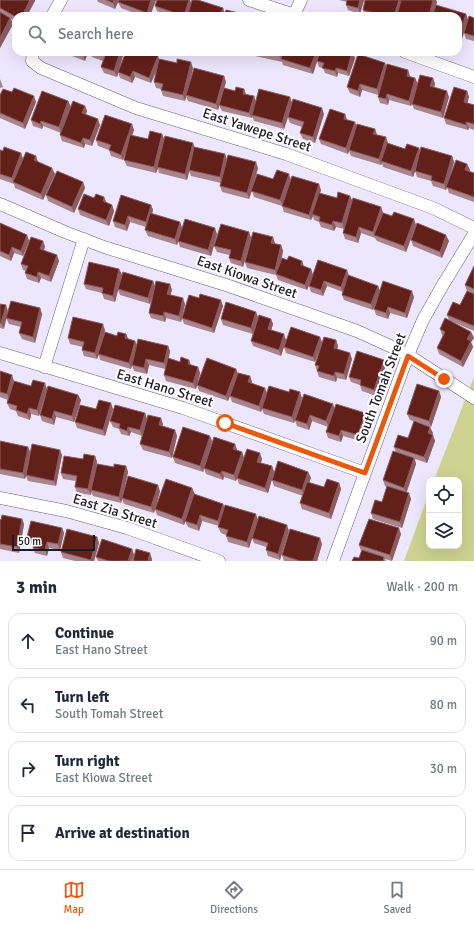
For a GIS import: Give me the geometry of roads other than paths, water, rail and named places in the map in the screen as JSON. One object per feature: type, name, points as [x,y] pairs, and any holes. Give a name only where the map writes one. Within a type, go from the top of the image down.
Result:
[{"type":"street","points":[[54,12],[61,0]]},
{"type":"street","points":[[248,0],[286,12]]},
{"type":"street","points":[[297,12],[300,0]]},
{"type":"street","points":[[416,56],[474,77]]},
{"type":"street","name":"East Yawepe Street","points":[[33,57],[41,68],[136,108],[286,154],[432,208],[474,228]]},
{"type":"street","name":"East Kiowa Street","points":[[0,204],[84,239],[229,286],[357,331],[408,356],[474,398]]},
{"type":"street","name":"South Tomah Street","points":[[333,561],[408,356],[423,320],[474,234]]},
{"type":"street","points":[[44,367],[84,239]]},
{"type":"street","name":"East Hano Street","points":[[0,353],[183,408],[365,473]]},
{"type":"street","name":"East Zia Street","points":[[0,498],[66,511],[127,528],[219,561]]}]
